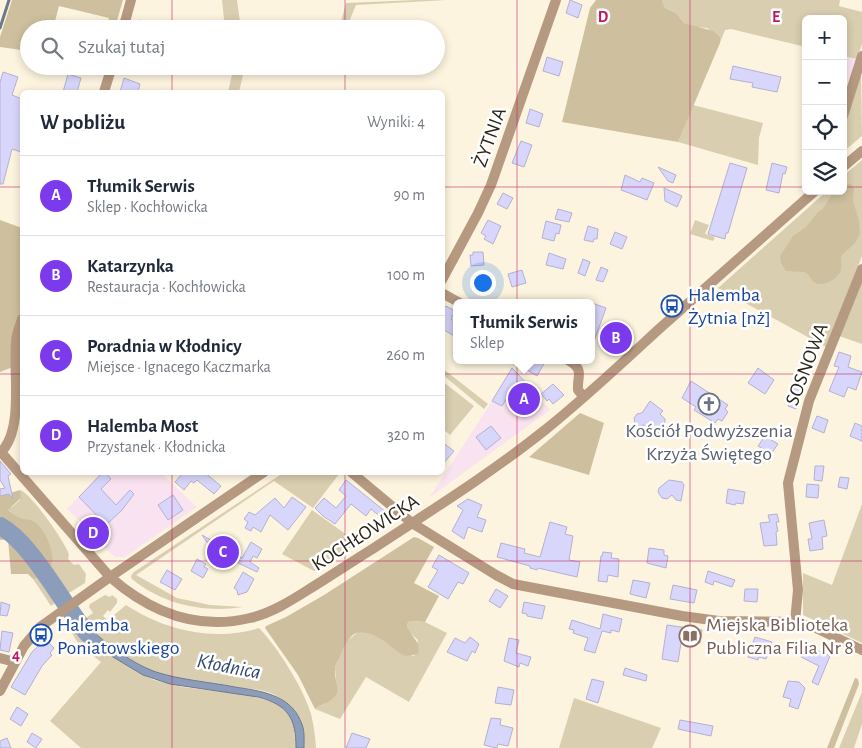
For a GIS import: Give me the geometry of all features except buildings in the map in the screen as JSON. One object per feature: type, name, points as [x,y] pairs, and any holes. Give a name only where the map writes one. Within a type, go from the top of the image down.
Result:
[{"type":"street","points":[[125,20],[131,0]]},
{"type":"street","name":"ŻYTNIA","points":[[445,274],[491,185],[556,0]]},
{"type":"street","points":[[846,105],[862,56]]},
{"type":"street","points":[[105,90],[109,75]]},
{"type":"street","points":[[847,164],[862,151]]},
{"type":"street","name":"KOCHŁOWICKA","points":[[22,475],[110,577],[141,601],[158,610],[202,622],[248,619],[260,615],[286,603],[412,523],[505,460],[584,397],[811,195]]},
{"type":"street","name":"SOSNOWA","points":[[795,622],[798,580],[788,483],[809,401],[862,269]]},
{"type":"street","points":[[1,451],[10,438],[16,408],[16,340],[20,327]]},
{"type":"street","points":[[574,364],[579,370],[578,390],[584,397]]},
{"type":"street","name":"KOCHŁOWICKA","points":[[1,451],[20,473]]},
{"type":"street","points":[[0,691],[15,662],[32,636],[57,614],[260,475]]},
{"type":"street","points":[[355,475],[412,523],[496,575],[522,587],[719,621],[795,622],[814,627],[862,650]]},
{"type":"street","points":[[0,658],[15,662]]},
{"type":"shaded area","points":[[12,0],[123,0],[117,20],[108,20],[109,18],[59,6],[55,20],[20,20],[20,50],[0,47],[0,37]]},
{"type":"shaded area","points":[[222,0],[237,0],[240,20],[224,20]]},
{"type":"shaded area","points":[[447,0],[356,5],[350,20],[342,20],[346,3]]},
{"type":"shaded area","points":[[596,0],[662,0],[665,8],[676,13],[684,23],[713,31],[720,37],[720,43],[678,142],[562,122],[590,8]]},
{"type":"shaded area","points":[[662,0],[840,0],[839,6],[862,12],[862,44],[857,59],[847,57],[847,15],[802,15],[802,46],[731,29],[725,30],[720,43],[720,37],[707,28],[695,27],[684,23],[676,13],[665,8]]},
{"type":"shaded area","points":[[847,57],[857,59],[847,88]]},
{"type":"shaded area","points":[[861,71],[862,136],[847,149],[847,115]]},
{"type":"shaded area","points":[[232,75],[243,75],[239,90],[228,90]]},
{"type":"shaded area","points":[[693,105],[763,123],[759,138],[758,165],[678,142]]},
{"type":"shaded area","points":[[862,160],[862,256],[826,347],[718,288],[823,195],[847,195],[847,173]]},
{"type":"shaded area","points":[[847,184],[854,187],[853,201],[859,221],[860,234],[855,243],[841,256],[841,269],[838,275],[824,284],[820,284],[813,281],[805,272],[786,271],[781,263],[780,256],[793,236],[806,227],[818,212],[823,209],[832,195],[847,195]]},
{"type":"shaded area","points":[[0,220],[20,227],[20,319],[16,330],[13,367],[0,372]]},
{"type":"shaded area","points":[[695,220],[709,225],[705,234],[715,237],[713,241],[690,234]]},
{"type":"shaded area","points":[[862,279],[862,344],[839,336]]},
{"type":"shaded area","points":[[512,368],[550,410],[429,498],[445,475]]},
{"type":"shaded area","points":[[445,370],[488,404],[484,409],[445,377]]},
{"type":"shaded area","points":[[445,383],[474,406],[450,435],[445,431]]},
{"type":"shaded area","points":[[580,413],[604,423],[589,475],[529,457]]},
{"type":"shaded area","points":[[99,475],[163,475],[197,507],[125,557],[116,557],[111,554],[101,543],[102,532],[90,519],[78,519],[67,509]]},
{"type":"shaded area","points":[[280,475],[338,475],[313,508],[274,481],[136,575],[177,598],[210,605],[243,607],[228,609],[199,608],[171,601],[144,588],[132,579],[131,576],[134,572]]},
{"type":"shaded area","points":[[20,490],[31,499],[54,528],[68,552],[68,559],[74,565],[79,564],[86,574],[85,583],[64,596],[46,572],[52,561],[49,543],[34,522],[17,517],[7,509],[20,500]]},
{"type":"shaded area","points":[[20,490],[21,498],[8,510],[18,517],[37,524],[51,548],[51,566],[48,571],[33,579],[28,574],[11,574],[8,539],[0,540],[0,496]]},
{"type":"shaded area","points":[[862,504],[862,643],[803,615],[803,573],[832,585]]},
{"type":"shaded area","points":[[312,510],[358,543],[314,571],[282,554]]},
{"type":"shaded area","points":[[414,537],[434,547],[414,583],[439,596],[425,622],[410,621],[407,624],[417,642],[418,654],[406,656],[373,635],[361,632],[356,633],[349,639],[336,666],[337,693],[330,701],[315,709],[298,675],[265,628],[266,626],[324,595]]},
{"type":"shaded area","points":[[41,577],[59,600],[51,606],[33,579]]},
{"type":"shaded area","points":[[105,595],[110,597],[112,595],[117,599],[117,603],[110,612],[108,610],[103,616],[111,623],[116,617],[114,615],[126,605],[156,621],[190,631],[225,634],[259,628],[282,657],[302,692],[312,718],[316,748],[304,748],[304,731],[297,714],[275,695],[260,690],[166,675],[146,668],[113,648],[93,632],[77,615],[83,620],[93,613],[89,607],[90,604]]},
{"type":"shaded area","points":[[410,621],[425,622],[447,633],[409,702],[366,677],[340,719],[315,709],[326,703],[337,691],[335,668],[338,659],[347,641],[358,632],[365,632],[379,637],[398,651],[414,656],[418,640],[409,632],[407,624]]},
{"type":"shaded area","points":[[73,622],[98,648],[154,680],[183,687],[248,695],[280,706],[293,721],[296,748],[81,748],[50,721],[101,662],[79,645],[72,633],[66,628]]},
{"type":"shaded area","points":[[855,678],[858,679],[859,684],[834,748],[827,748]]},
{"type":"shaded area","points":[[862,692],[862,724],[854,748],[839,748]]},
{"type":"shaded area","points":[[574,698],[661,728],[652,748],[559,748]]},
{"type":"water","points":[[77,614],[113,648],[146,668],[175,677],[264,692],[282,700],[290,705],[301,722],[304,731],[304,748],[296,748],[292,721],[288,714],[277,704],[258,697],[170,684],[143,675],[98,648],[88,639],[71,619]]},
{"type":"waterway","points":[[0,28],[9,0]]},
{"type":"waterway","name":"Kłodnica","points":[[0,526],[24,546],[88,634]]},
{"type":"place","name":"Halemba Żytnia [nż]","points":[[672,306]]},
{"type":"place","name":"Katarzynka","points":[[616,338]]},
{"type":"place","name":"Tłumik Serwis","points":[[524,399]]},
{"type":"place","name":"Kościół Podwyższenia Krzyża Świętego","points":[[709,404]]},
{"type":"place","name":"Halemba Most","points":[[93,533]]},
{"type":"place","name":"Poradnia w Kłodnicy","points":[[223,552]]},
{"type":"place","name":"Halemba Poniatowskiego","points":[[41,635]]},
{"type":"place","name":"Miejska Biblioteka Publiczna Filia Nr 8","points":[[690,636]]}]
